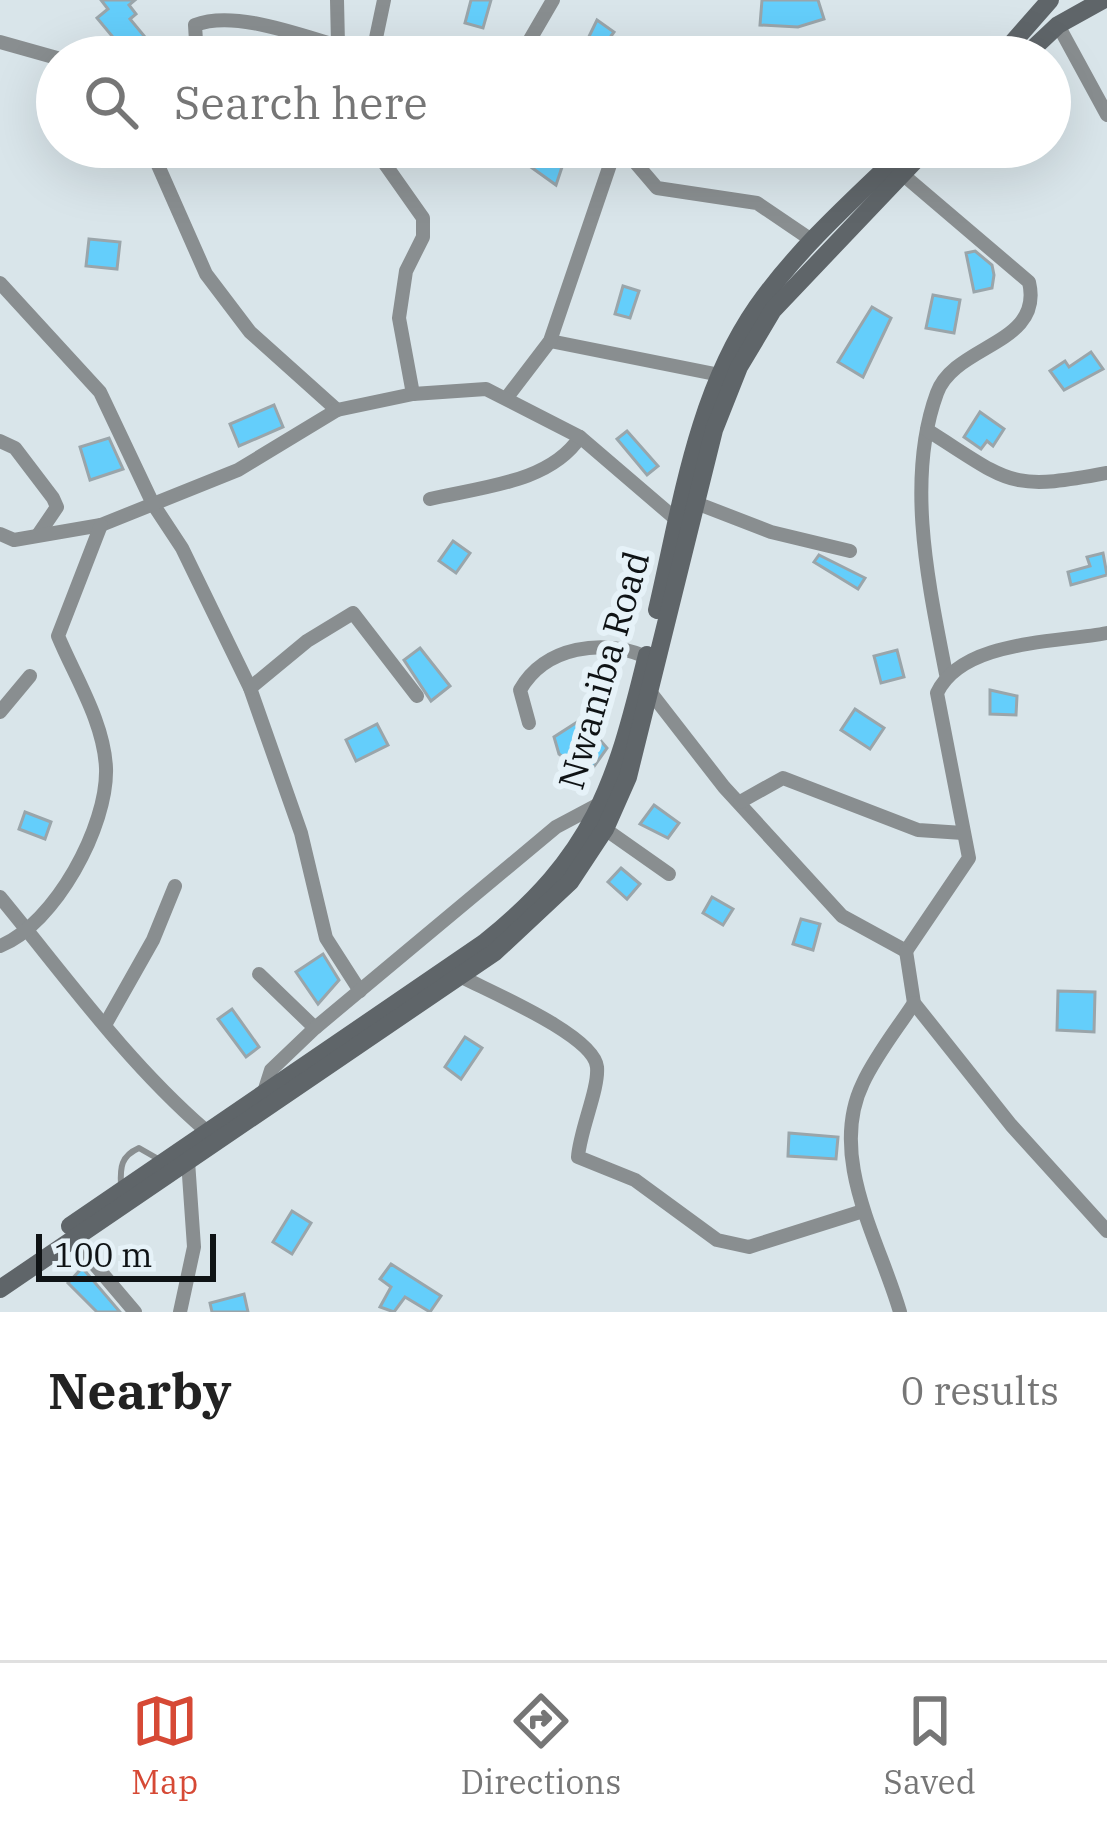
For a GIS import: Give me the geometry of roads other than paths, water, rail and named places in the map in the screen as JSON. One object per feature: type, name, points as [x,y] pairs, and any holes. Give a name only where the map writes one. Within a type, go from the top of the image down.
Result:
[{"type":"main road","points":[[1022,36],[1050,0]]},
{"type":"main road","points":[[1046,36],[1103,0]]},
{"type":"main road","name":"Nwaniba Road","points":[[0,1275],[204,1129],[522,913],[558,876],[604,802],[720,375],[757,308],[813,242],[887,168]]},
{"type":"main road","points":[[0,1289],[460,976],[547,908],[604,829],[628,777],[726,394],[781,301],[905,168]]},
{"type":"street","points":[[337,0],[338,36]]},
{"type":"street","points":[[378,36],[384,0]]},
{"type":"street","points":[[534,36],[553,0]]},
{"type":"street","points":[[1032,0],[1032,26]]},
{"type":"street","points":[[196,36],[195,26],[216,20],[297,36]]},
{"type":"street","points":[[1058,25],[1064,36]]},
{"type":"street","points":[[0,42],[36,52]]},
{"type":"street","points":[[1071,49],[1107,115]]},
{"type":"street","points":[[159,168],[206,274],[250,332],[337,410]]},
{"type":"street","points":[[388,168],[423,218],[422,237],[406,272],[399,318],[413,394]]},
{"type":"street","points":[[508,396],[550,341],[612,168]]},
{"type":"street","points":[[639,168],[658,188],[757,203],[813,242]]},
{"type":"street","points":[[901,172],[1029,282],[1032,293],[1030,311],[1015,330],[946,376],[927,430],[921,472],[933,606],[946,674]]},
{"type":"street","points":[[0,283],[100,392],[154,504],[182,548],[250,688],[301,833],[326,938],[360,991]]},
{"type":"street","points":[[550,341],[720,375]]},
{"type":"street","points":[[0,534],[14,540],[101,525],[238,470],[337,410],[413,394],[486,389],[508,396],[580,437],[678,521]]},
{"type":"street","points":[[927,430],[1008,481],[1039,486],[1107,473]]},
{"type":"street","points":[[430,499],[547,468],[567,458],[580,437]]},
{"type":"street","points":[[0,441],[15,448],[53,498],[56,508],[38,536]]},
{"type":"street","points":[[695,503],[771,532],[850,551]]},
{"type":"street","points":[[0,946],[26,928],[78,867],[103,789],[106,768],[94,718],[58,636],[101,525]]},
{"type":"street","points":[[250,688],[307,641],[353,613],[417,696]]},
{"type":"street","points":[[1107,633],[973,658],[946,674],[937,693],[966,821],[969,858],[906,951],[914,1003],[1011,1125],[1107,1231]]},
{"type":"street","points":[[529,723],[520,690],[529,674],[552,660],[580,648],[617,644],[646,657]]},
{"type":"street","points":[[0,712],[30,676]]},
{"type":"street","points":[[651,693],[842,916],[906,951]]},
{"type":"street","points":[[740,802],[783,778],[918,830],[964,833]]},
{"type":"street","points":[[264,1092],[272,1070],[315,1028],[556,827],[604,802]]},
{"type":"street","points":[[604,829],[669,874]]},
{"type":"street","points":[[105,1025],[153,940],[176,886]]},
{"type":"street","points":[[0,897],[122,1051],[204,1129]]},
{"type":"street","points":[[259,974],[315,1028]]},
{"type":"street","points":[[460,976],[564,1030],[595,1059],[598,1071],[580,1124],[578,1157],[635,1180],[717,1240],[749,1247],[863,1211]]},
{"type":"street","points":[[900,1312],[863,1211],[851,1140],[862,1085],[914,1003]]},
{"type":"street","points":[[180,1312],[194,1246],[188,1161]]},
{"type":"street","points":[[73,1240],[135,1312]]}]
